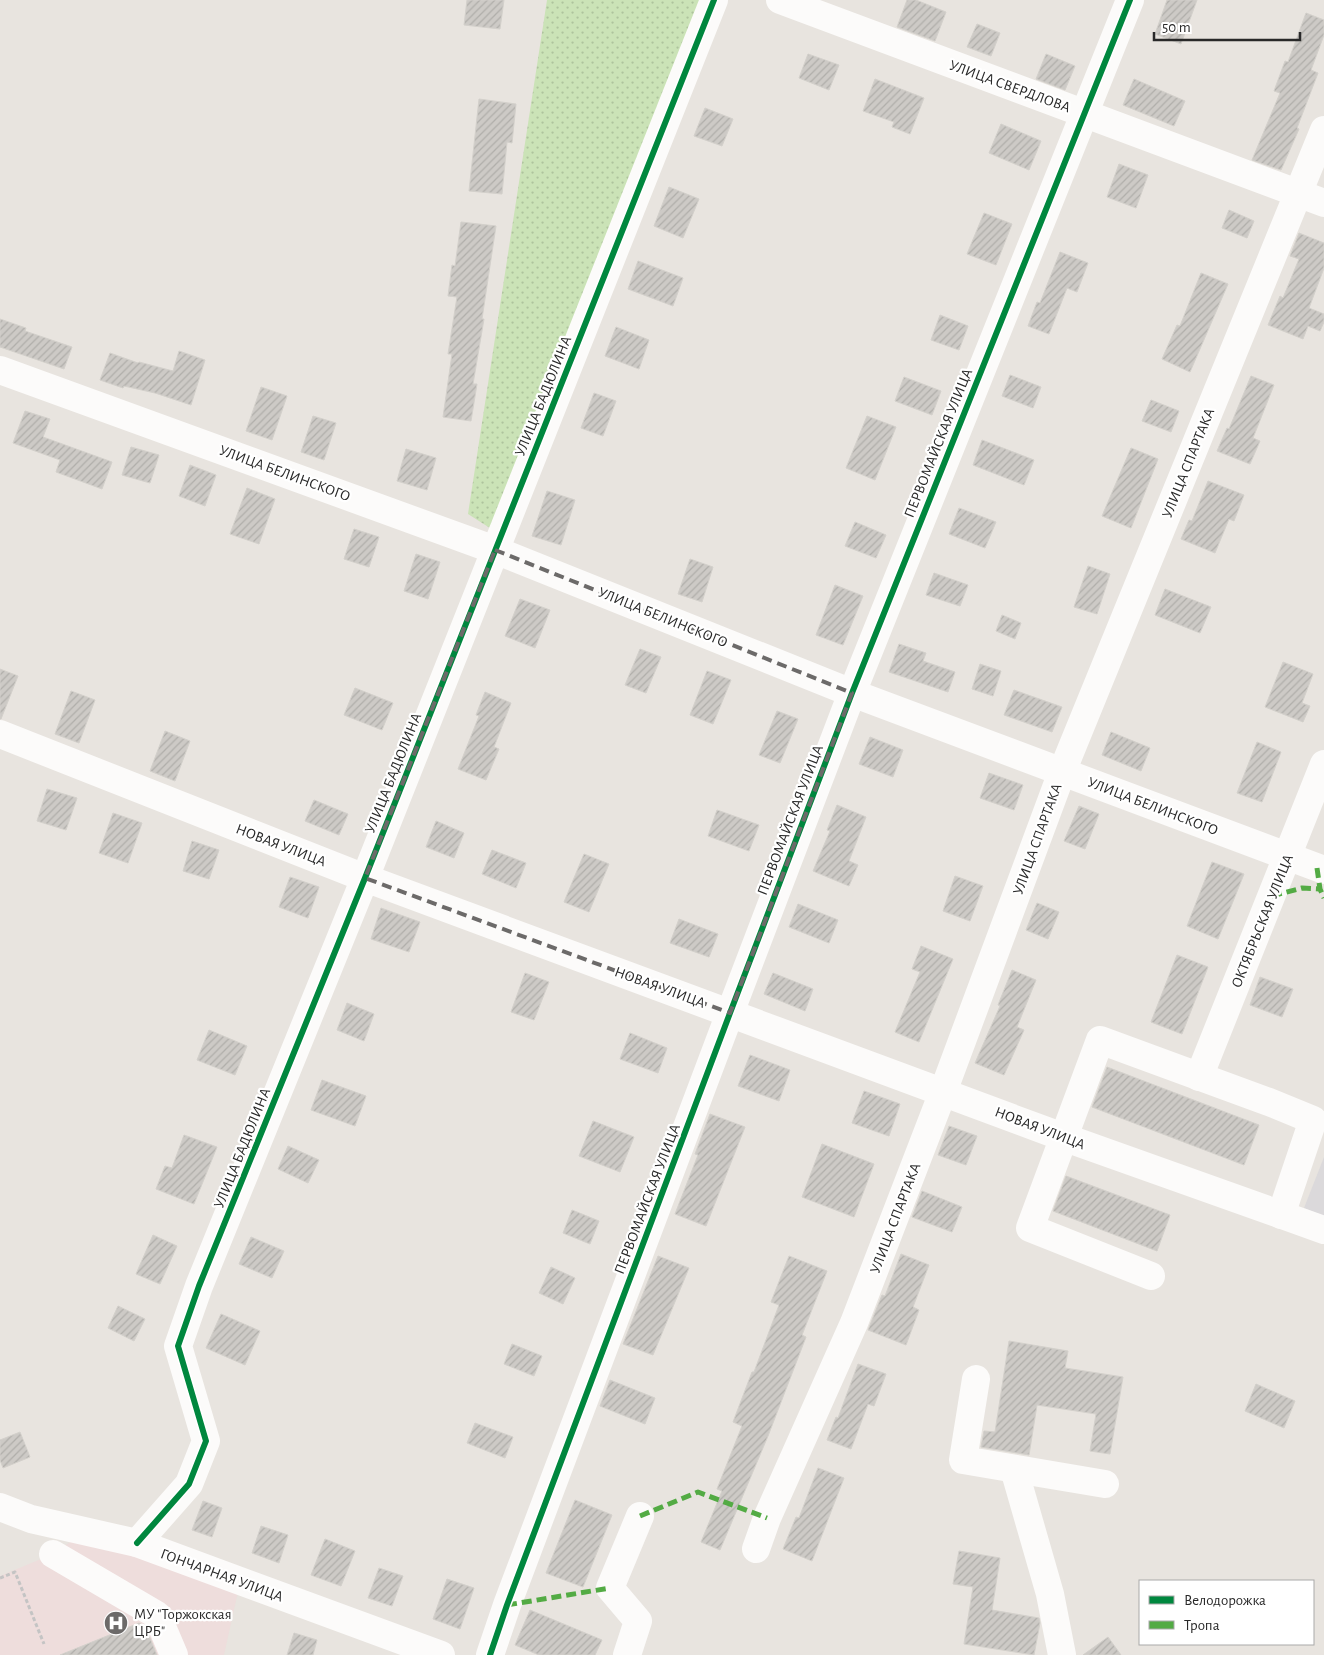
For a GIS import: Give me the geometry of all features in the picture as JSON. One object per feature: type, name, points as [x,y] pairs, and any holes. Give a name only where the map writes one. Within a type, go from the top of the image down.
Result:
[{"type":"street","name":"УЛИЦА БАДЮЛИНА","points":[[137,1543],[189,1484],[206,1441],[178,1346],[199,1286],[365,878],[714,0]]},
{"type":"street","name":"УЛИЦА СВЕРДЛОВА","points":[[780,0],[1324,204]]},
{"type":"street","name":"ПЕРВОМАЙСКАЯ УЛИЦА","points":[[490,1655],[507,1605],[852,693],[1130,0]]},
{"type":"street","name":"УЛИЦА СПАРТАКА","points":[[756,1549],[767,1518],[854,1323],[943,1092],[1062,772],[1324,130]]},
{"type":"street","name":"УЛИЦА БЕЛИНСКОГО","points":[[0,370],[495,550],[852,693],[1324,870]]},
{"type":"street","name":"НОВАЯ УЛИЦА","points":[[0,734],[365,878],[1063,1137],[1280,1216],[1324,1230]]},
{"type":"street","name":"ОКТЯБРЬСКАЯ УЛИЦА","points":[[1199,1077],[1324,764]]},
{"type":"street","points":[[1151,1276],[1030,1228],[1100,1040],[1313,1120],[1280,1216]]},
{"type":"street","points":[[976,1379],[963,1460],[1105,1484]]},
{"type":"street","points":[[1014,1469],[1050,1594],[1062,1655]]},
{"type":"street","name":"ГОНЧАРНАЯ УЛИЦА","points":[[0,1507],[31,1519],[137,1543],[441,1655]]},
{"type":"street","points":[[627,1655],[638,1621],[610,1588],[640,1516]]},
{"type":"street","points":[[53,1554],[157,1614],[174,1655]]},
{"type":"path","points":[[0,1578],[15,1572],[44,1644]]},
{"type":"highlighted area","points":[[495,550],[852,693],[730,1013],[365,878]]},
{"type":"shaded area","points":[[1324,1157],[1324,1216],[1304,1208]]},
{"type":"shaded area","name":"МУ \"Торжокская ЦРБ\"","points":[[76,1538],[133,1553],[238,1592],[224,1655],[0,1655],[0,1576],[53,1554]]},
{"type":"green space","points":[[547,0],[701,0],[493,530],[468,514]]},
{"type":"building","points":[[467,0],[504,0],[500,29],[464,25]]},
{"type":"building","points":[[907,0],[916,0],[946,12],[935,41],[897,27]]},
{"type":"building","points":[[1167,0],[1197,0],[1181,44],[1155,34]]},
{"type":"building","points":[[1306,13],[1324,20],[1324,35],[1311,70],[1318,73],[1297,128],[1299,129],[1281,170],[1252,160],[1280,93],[1274,91],[1285,61],[1288,62]]},
{"type":"building","points":[[977,24],[1000,33],[991,56],[967,47]]},
{"type":"building","points":[[808,54],[839,65],[829,90],[799,78]]},
{"type":"building","points":[[1046,54],[1075,66],[1065,90],[1036,79]]},
{"type":"building","points":[[875,79],[924,98],[910,134],[892,127],[894,122],[863,111]]},
{"type":"building","points":[[1134,79],[1185,101],[1174,126],[1123,105]]},
{"type":"building","points":[[479,99],[516,104],[512,143],[507,142],[502,194],[469,191]]},
{"type":"building","points":[[705,108],[733,119],[722,146],[694,136]]},
{"type":"building","points":[[1001,124],[1041,141],[1029,170],[989,153]]},
{"type":"building","points":[[1119,164],[1148,175],[1136,208],[1107,197]]},
{"type":"building","points":[[669,187],[699,199],[683,238],[654,226]]},
{"type":"building","points":[[1229,210],[1254,221],[1247,238],[1222,228]]},
{"type":"building","points":[[984,213],[1012,224],[996,265],[967,254]]},
{"type":"building","points":[[461,222],[496,226],[482,319],[484,319],[473,384],[477,384],[471,421],[443,417],[452,354],[448,354],[457,297],[448,296],[452,265],[455,266]]},
{"type":"building","points":[[1299,233],[1324,243],[1324,268],[1309,308],[1324,314],[1324,322],[1320,331],[1308,326],[1303,339],[1268,325],[1280,296],[1283,298],[1299,259],[1290,256]]},
{"type":"building","points":[[1060,252],[1088,263],[1077,292],[1067,288],[1049,334],[1028,326],[1037,302],[1040,303]]},
{"type":"building","points":[[638,261],[683,278],[673,306],[628,289]]},
{"type":"building","points":[[1201,273],[1228,284],[1190,372],[1162,359],[1177,325],[1180,326]]},
{"type":"building","points":[[940,315],[968,326],[959,350],[931,340]]},
{"type":"building","points":[[0,319],[26,328],[25,331],[72,347],[64,369],[0,347]]},
{"type":"building","points":[[616,327],[649,340],[639,369],[605,356]]},
{"type":"building","points":[[179,351],[205,360],[191,405],[155,393],[124,386],[123,388],[100,380],[110,353],[138,363],[173,371]]},
{"type":"building","points":[[1010,375],[1041,387],[1033,408],[1002,396]]},
{"type":"building","points":[[1251,376],[1274,385],[1253,438],[1260,441],[1250,464],[1217,451],[1227,428],[1229,429]]},
{"type":"building","points":[[904,377],[941,391],[932,415],[895,401]]},
{"type":"building","points":[[261,387],[287,396],[272,440],[246,431]]},
{"type":"building","points":[[594,393],[616,401],[603,436],[581,428]]},
{"type":"building","points":[[1151,400],[1179,411],[1171,432],[1142,421]]},
{"type":"building","points":[[25,411],[50,419],[43,437],[112,462],[102,489],[56,472],[60,460],[13,443]]},
{"type":"building","points":[[313,416],[336,423],[324,460],[301,452]]},
{"type":"building","points":[[867,416],[896,427],[875,480],[846,468]]},
{"type":"building","points":[[982,440],[1034,460],[1024,485],[973,465]]},
{"type":"building","points":[[131,447],[159,455],[150,483],[122,475]]},
{"type":"building","points":[[1131,448],[1158,459],[1131,528],[1102,516]]},
{"type":"building","points":[[406,449],[436,458],[427,490],[397,481]]},
{"type":"building","points":[[190,465],[216,475],[205,506],[179,496]]},
{"type":"building","points":[[1208,481],[1244,495],[1234,521],[1229,519],[1215,553],[1181,539],[1189,520],[1192,521]]},
{"type":"building","points":[[247,488],[275,499],[259,544],[230,534]]},
{"type":"building","points":[[547,491],[575,500],[561,545],[532,536]]},
{"type":"building","points":[[959,508],[996,522],[985,548],[949,534]]},
{"type":"building","points":[[855,522],[886,535],[876,558],[845,546]]},
{"type":"building","points":[[354,529],[379,537],[369,567],[344,559]]},
{"type":"building","points":[[416,554],[440,562],[428,599],[404,591]]},
{"type":"building","points":[[690,559],[713,567],[702,602],[678,594]]},
{"type":"building","points":[[1088,566],[1110,574],[1097,614],[1074,607]]},
{"type":"building","points":[[934,573],[968,585],[960,606],[926,595]]},
{"type":"building","points":[[835,585],[863,596],[843,645],[816,635]]},
{"type":"building","points":[[1165,589],[1211,607],[1200,633],[1155,615]]},
{"type":"building","points":[[520,599],[550,610],[535,648],[505,636]]},
{"type":"building","points":[[1002,615],[1021,623],[1015,639],[996,631]]},
{"type":"building","points":[[899,644],[926,653],[923,661],[955,672],[948,692],[889,672]]},
{"type":"building","points":[[640,649],[661,657],[646,693],[625,685]]},
{"type":"building","points":[[1283,662],[1313,674],[1302,703],[1310,706],[1303,722],[1265,707]]},
{"type":"building","points":[[980,664],[1001,671],[993,696],[972,689]]},
{"type":"building","points":[[0,669],[18,676],[1,719],[0,719]]},
{"type":"building","points":[[707,671],[731,680],[713,724],[690,715]]},
{"type":"building","points":[[355,688],[393,703],[382,730],[344,715]]},
{"type":"building","points":[[1014,690],[1062,707],[1052,732],[1004,715]]},
{"type":"building","points":[[71,691],[95,700],[79,743],[55,734]]},
{"type":"building","points":[[485,692],[511,703],[494,747],[499,749],[486,780],[458,769],[479,716],[476,715]]},
{"type":"building","points":[[777,711],[798,719],[780,763],[759,755]]},
{"type":"building","points":[[165,731],[190,741],[175,781],[150,771]]},
{"type":"building","points":[[1111,732],[1150,748],[1141,771],[1102,755]]},
{"type":"building","points":[[870,737],[903,750],[893,777],[859,764]]},
{"type":"building","points":[[1257,742],[1281,752],[1262,802],[1237,793]]},
{"type":"building","points":[[989,773],[1023,785],[1014,810],[980,798]]},
{"type":"building","points":[[47,789],[77,798],[66,830],[37,821]]},
{"type":"building","points":[[314,800],[348,814],[339,835],[305,821]]},
{"type":"building","points":[[837,805],[866,817],[849,861],[858,865],[849,886],[813,871],[830,831],[827,830]]},
{"type":"building","points":[[1079,806],[1099,814],[1085,849],[1064,841]]},
{"type":"building","points":[[717,810],[759,825],[749,851],[708,836]]},
{"type":"building","points":[[113,813],[142,823],[128,863],[99,853]]},
{"type":"building","points":[[436,821],[464,833],[454,858],[426,847]]},
{"type":"building","points":[[192,841],[219,850],[209,879],[183,871]]},
{"type":"building","points":[[492,850],[526,863],[516,888],[482,874]]},
{"type":"building","points":[[584,854],[609,864],[589,912],[564,902]]},
{"type":"building","points":[[1212,862],[1244,874],[1218,939],[1187,926]]},
{"type":"building","points":[[955,876],[983,886],[970,921],[943,911]]},
{"type":"building","points":[[290,877],[319,887],[308,918],[279,907]]},
{"type":"building","points":[[1037,903],[1059,912],[1048,939],[1026,930]]},
{"type":"building","points":[[798,904],[838,920],[829,943],[789,927]]},
{"type":"building","points":[[381,908],[420,922],[409,952],[371,939]]},
{"type":"building","points":[[679,919],[718,934],[709,957],[670,943]]},
{"type":"building","points":[[921,946],[953,959],[919,1042],[895,1032],[920,972],[912,969]]},
{"type":"building","points":[[1177,955],[1208,967],[1182,1034],[1151,1022]]},
{"type":"building","points":[[1012,970],[1036,980],[1017,1027],[1024,1030],[1004,1075],[975,1063],[1000,1006],[998,1005]]},
{"type":"building","points":[[525,973],[549,982],[534,1020],[511,1012]]},
{"type":"building","points":[[773,973],[813,989],[805,1011],[764,994]]},
{"type":"building","points":[[1260,977],[1293,989],[1282,1017],[1250,1005]]},
{"type":"building","points":[[347,1003],[374,1014],[364,1041],[337,1030]]},
{"type":"building","points":[[209,1030],[247,1046],[235,1075],[197,1060]]},
{"type":"building","points":[[630,1033],[667,1048],[658,1073],[620,1059]]},
{"type":"building","points":[[750,1055],[790,1070],[779,1101],[738,1086]]},
{"type":"building","points":[[1107,1067],[1259,1125],[1244,1165],[1092,1107]]},
{"type":"building","points":[[322,1080],[366,1096],[355,1126],[311,1110]]},
{"type":"building","points":[[864,1091],[900,1104],[889,1136],[852,1123]]},
{"type":"building","points":[[710,1114],[745,1127],[706,1226],[675,1214],[698,1155],[695,1154]]},
{"type":"building","points":[[593,1121],[634,1137],[620,1172],[579,1156]]},
{"type":"building","points":[[949,1126],[977,1136],[966,1165],[938,1155]]},
{"type":"building","points":[[184,1135],[217,1147],[194,1204],[156,1189],[165,1166],[172,1168]]},
{"type":"building","points":[[822,1144],[874,1164],[854,1217],[802,1197]]},
{"type":"building","points":[[288,1146],[319,1160],[308,1183],[278,1169]]},
{"type":"building","points":[[1066,1176],[1170,1215],[1157,1251],[1053,1211]]},
{"type":"building","points":[[922,1191],[962,1207],[952,1232],[912,1217]]},
{"type":"building","points":[[572,1210],[599,1221],[590,1244],[563,1233]]},
{"type":"building","points":[[153,1235],[177,1246],[160,1284],[136,1274]]},
{"type":"building","points":[[251,1237],[284,1251],[272,1278],[239,1264]]},
{"type":"building","points":[[901,1254],[929,1265],[913,1307],[919,1310],[906,1345],[868,1330],[882,1295],[885,1296]]},
{"type":"building","points":[[658,1256],[689,1268],[653,1355],[623,1344]]},
{"type":"building","points":[[789,1256],[827,1271],[802,1335],[806,1337],[768,1436],[720,1550],[701,1542],[722,1491],[717,1489],[742,1426],[733,1422],[779,1305],[771,1302]]},
{"type":"building","points":[[551,1267],[575,1278],[563,1304],[539,1293]]},
{"type":"building","points":[[118,1306],[145,1319],[134,1341],[108,1328]]},
{"type":"building","points":[[221,1314],[260,1331],[245,1365],[206,1348]]},
{"type":"building","points":[[1009,1341],[1068,1351],[1065,1368],[1123,1377],[1110,1454],[1090,1451],[1096,1414],[1037,1405],[1029,1455],[981,1447],[984,1431],[995,1432]]},
{"type":"building","points":[[512,1344],[542,1356],[534,1376],[504,1364]]},
{"type":"building","points":[[858,1364],[886,1374],[874,1406],[868,1404],[851,1449],[827,1440],[836,1417],[838,1418]]},
{"type":"building","points":[[610,1380],[655,1398],[645,1424],[600,1406]]},
{"type":"building","points":[[1256,1384],[1295,1401],[1284,1428],[1245,1411]]},
{"type":"building","points":[[475,1423],[513,1437],[505,1458],[467,1443]]},
{"type":"building","points":[[20,1432],[30,1457],[3,1468],[0,1460],[0,1440]]},
{"type":"building","points":[[818,1468],[844,1478],[812,1561],[783,1549],[796,1517],[799,1518]]},
{"type":"building","points":[[575,1500],[612,1515],[583,1587],[546,1573]]},
{"type":"building","points":[[203,1501],[222,1508],[212,1537],[192,1530]]},
{"type":"building","points":[[261,1526],[288,1535],[279,1563],[252,1553]]},
{"type":"building","points":[[325,1539],[355,1551],[341,1586],[311,1575]]},
{"type":"building","points":[[959,1551],[1000,1558],[992,1610],[1039,1618],[1040,1623],[1034,1655],[964,1644],[973,1587],[953,1584]]},
{"type":"building","points":[[379,1568],[403,1576],[392,1606],[368,1598]]},
{"type":"building","points":[[447,1579],[474,1588],[460,1629],[433,1619]]},
{"type":"building","points":[[530,1610],[602,1640],[595,1655],[539,1655],[515,1645]]},
{"type":"building","points":[[139,1623],[145,1626],[157,1655],[60,1655]]},
{"type":"building","points":[[294,1633],[317,1640],[313,1655],[287,1655]]},
{"type":"building","points":[[1108,1637],[1121,1655],[1083,1655]]},
{"type":"marked path","points":[[1317,868],[1320,889],[1324,898]]},
{"type":"marked path","points":[[1272,896],[1302,888],[1320,889]]},
{"type":"marked path","points":[[640,1516],[698,1492],[767,1518]]},
{"type":"marked path","points":[[507,1605],[610,1588]]},
{"type":"cycle path","points":[[137,1543],[189,1484],[206,1441],[178,1346],[199,1286],[365,878],[714,0]]},
{"type":"cycle path","points":[[490,1655],[507,1605],[852,693],[1130,0]]},
{"type":"place","name":"МУ \"Торжокская ЦРБ\"","points":[[116,1623]]}]
